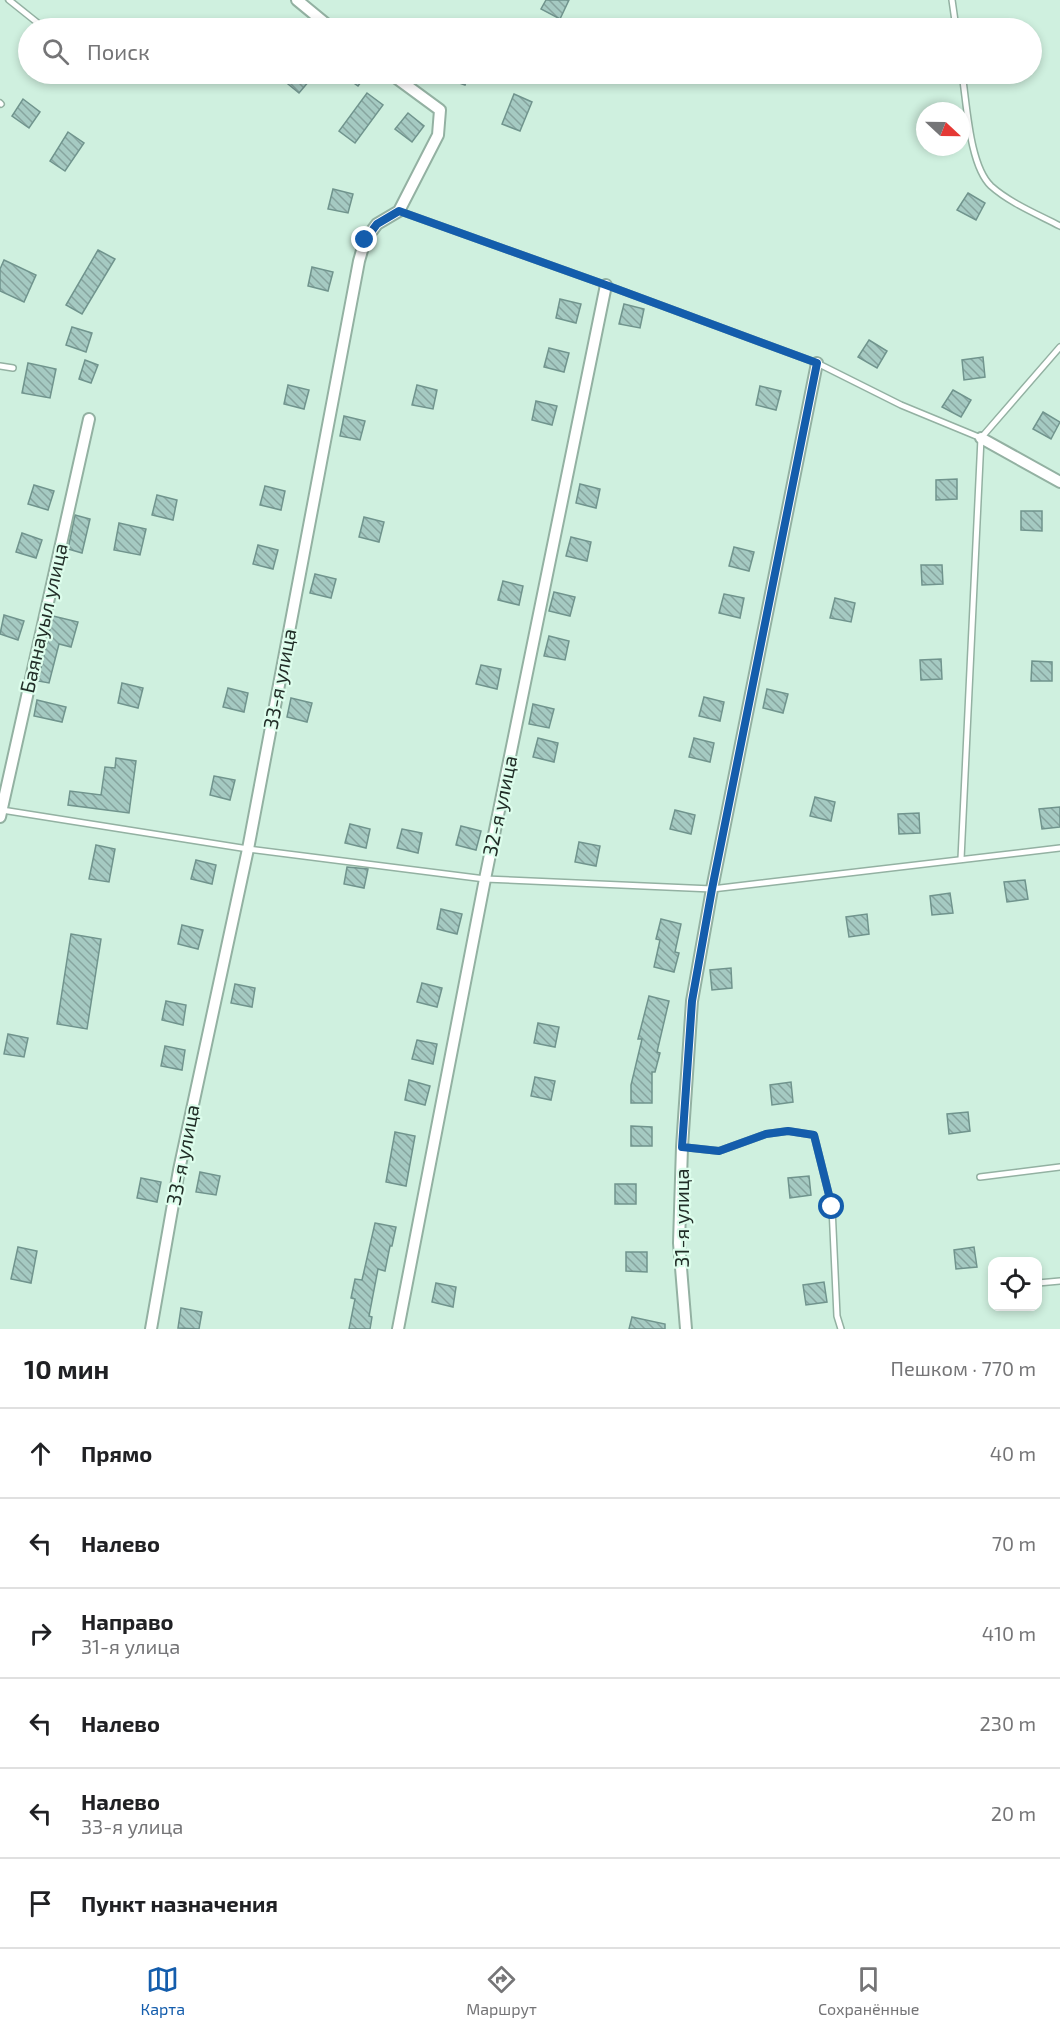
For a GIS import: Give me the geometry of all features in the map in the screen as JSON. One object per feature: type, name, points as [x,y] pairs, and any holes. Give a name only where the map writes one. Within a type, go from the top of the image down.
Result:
[{"type":"street","points":[[297,0],[319,18]]},
{"type":"street","name":"33-я улица","points":[[151,1329],[179,1170],[248,849],[359,261],[365,240],[377,224],[399,211],[438,135],[440,110],[405,84]]},
{"type":"street","name":"32-я улица","points":[[398,1329],[485,879],[606,285]]},
{"type":"street","name":"31-я улица","points":[[686,1329],[679,1243],[682,1147],[692,1001],[712,889],[817,363]]},
{"type":"street","name":"Баянауыл улица","points":[[0,812],[89,419]]},
{"type":"street","points":[[981,438],[1060,482]]},
{"type":"lane","points":[[9,0],[32,18]]},
{"type":"lane","points":[[952,0],[955,18]]},
{"type":"lane","points":[[964,84],[975,159],[989,184],[1009,199],[1060,226]]},
{"type":"lane","points":[[399,211],[817,363],[901,405],[981,438]]},
{"type":"lane","points":[[961,859],[981,438],[1060,347]]},
{"type":"lane","points":[[0,366],[13,368]]},
{"type":"lane","points":[[0,812],[248,849],[485,879],[712,889],[1060,848]]},
{"type":"lane","points":[[682,1147],[719,1151],[766,1134],[788,1131],[814,1135],[832,1207],[837,1316],[841,1329]]},
{"type":"lane","points":[[980,1177],[1060,1167]]},
{"type":"lane","points":[[1042,1283],[1060,1281]]},
{"type":"building","points":[[546,0],[569,0],[560,18],[541,9]]},
{"type":"building","points":[[288,84],[307,84],[299,93]]},
{"type":"building","points":[[367,93],[383,105],[355,143],[339,131]]},
{"type":"building","points":[[514,94],[532,102],[520,131],[502,124]]},
{"type":"building","points":[[23,99],[40,112],[29,128],[12,116]]},
{"type":"building","points":[[408,113],[424,126],[412,142],[395,129]]},
{"type":"building","points":[[68,132],[84,143],[65,171],[50,161]]},
{"type":"building","points":[[333,189],[353,194],[348,213],[328,209]]},
{"type":"building","points":[[968,193],[985,203],[976,220],[957,210]]},
{"type":"building","points":[[98,250],[115,259],[82,314],[66,305]]},
{"type":"building","points":[[4,260],[36,275],[24,302],[0,291],[0,269]]},
{"type":"building","points":[[312,267],[333,272],[328,291],[308,286]]},
{"type":"building","points":[[560,299],[581,304],[576,323],[556,318]]},
{"type":"building","points":[[624,304],[644,309],[640,328],[619,324]]},
{"type":"building","points":[[72,327],[92,333],[86,352],[66,345]]},
{"type":"building","points":[[869,340],[887,351],[877,368],[858,357]]},
{"type":"building","points":[[549,348],[569,353],[564,372],[544,367]]},
{"type":"building","points":[[983,357],[985,377],[964,380],[962,360]]},
{"type":"building","points":[[85,360],[98,365],[91,383],[79,379]]},
{"type":"building","points":[[28,363],[56,369],[50,398],[22,393]]},
{"type":"building","points":[[288,385],[309,390],[304,409],[284,404]]},
{"type":"building","points":[[417,385],[437,390],[433,409],[412,405]]},
{"type":"building","points":[[760,386],[781,391],[776,410],[756,405]]},
{"type":"building","points":[[953,390],[971,400],[961,417],[942,407]]},
{"type":"building","points":[[536,401],[557,406],[552,425],[532,420]]},
{"type":"building","points":[[1043,412],[1060,422],[1051,439],[1033,429]]},
{"type":"building","points":[[344,416],[365,421],[360,440],[340,436]]},
{"type":"building","points":[[957,479],[957,499],[936,500],[936,480]]},
{"type":"building","points":[[580,484],[600,489],[596,508],[576,503]]},
{"type":"building","points":[[34,485],[54,491],[48,510],[28,504]]},
{"type":"building","points":[[265,486],[285,491],[281,510],[260,505]]},
{"type":"building","points":[[157,495],[177,500],[173,520],[152,515]]},
{"type":"building","points":[[1021,511],[1042,511],[1042,531],[1021,530]]},
{"type":"building","points":[[75,515],[90,519],[82,553],[68,549]]},
{"type":"building","points":[[364,517],[384,522],[379,542],[359,537]]},
{"type":"building","points":[[119,523],[146,529],[140,555],[114,550]]},
{"type":"building","points":[[22,533],[42,540],[36,558],[16,552]]},
{"type":"building","points":[[571,537],[591,542],[587,561],[566,556]]},
{"type":"building","points":[[258,545],[278,550],[273,569],[253,564]]},
{"type":"building","points":[[734,547],[754,552],[749,571],[729,566]]},
{"type":"building","points":[[921,565],[942,565],[943,584],[922,585]]},
{"type":"building","points":[[315,574],[336,579],[331,598],[310,593]]},
{"type":"building","points":[[503,581],[523,586],[519,605],[498,600]]},
{"type":"building","points":[[554,592],[575,597],[570,616],[549,611]]},
{"type":"building","points":[[724,594],[744,598],[740,618],[719,613]]},
{"type":"building","points":[[835,598],[855,603],[851,622],[830,618]]},
{"type":"building","points":[[4,615],[24,621],[18,640],[0,634]]},
{"type":"building","points":[[53,616],[78,622],[71,647],[59,644],[49,683],[38,681]]},
{"type":"building","points":[[549,636],[569,641],[565,660],[544,656]]},
{"type":"building","points":[[941,659],[942,679],[921,680],[920,660]]},
{"type":"building","points":[[1032,661],[1052,662],[1052,681],[1031,681]]},
{"type":"building","points":[[481,665],[501,669],[497,689],[476,684]]},
{"type":"building","points":[[122,683],[143,688],[138,708],[118,703]]},
{"type":"building","points":[[228,688],[248,693],[244,712],[223,707]]},
{"type":"building","points":[[767,689],[788,694],[783,713],[763,708]]},
{"type":"building","points":[[704,697],[724,702],[720,721],[699,716]]},
{"type":"building","points":[[291,698],[312,703],[307,722],[287,717]]},
{"type":"building","points":[[37,700],[66,707],[62,722],[34,716]]},
{"type":"building","points":[[533,704],[554,709],[549,728],[529,724]]},
{"type":"building","points":[[538,738],[558,743],[554,762],[533,757]]},
{"type":"building","points":[[694,738],[714,743],[710,762],[689,757]]},
{"type":"building","points":[[116,758],[136,761],[129,813],[68,805],[70,791],[101,795],[105,767],[115,768]]},
{"type":"building","points":[[214,776],[235,780],[230,800],[210,795]]},
{"type":"building","points":[[815,797],[835,802],[831,821],[810,816]]},
{"type":"building","points":[[1060,807],[1060,827],[1042,829],[1039,809]]},
{"type":"building","points":[[675,810],[695,815],[691,834],[670,829]]},
{"type":"building","points":[[919,813],[920,833],[899,834],[898,814]]},
{"type":"building","points":[[350,824],[370,829],[366,848],[345,843]]},
{"type":"building","points":[[461,826],[481,831],[476,850],[456,845]]},
{"type":"building","points":[[402,829],[422,833],[418,853],[397,848]]},
{"type":"building","points":[[579,842],[600,846],[596,866],[575,862]]},
{"type":"building","points":[[96,845],[115,849],[109,882],[89,879]]},
{"type":"building","points":[[196,860],[216,865],[212,884],[191,879]]},
{"type":"building","points":[[347,867],[368,869],[364,888],[344,884]]},
{"type":"building","points":[[1025,880],[1028,899],[1007,902],[1004,882]]},
{"type":"building","points":[[950,893],[953,913],[932,915],[930,896]]},
{"type":"building","points":[[441,909],[462,914],[457,934],[437,929]]},
{"type":"building","points":[[867,914],[869,934],[849,937],[846,917]]},
{"type":"building","points":[[661,919],[681,924],[675,952],[679,953],[674,972],[654,967],[660,940],[656,939]]},
{"type":"building","points":[[182,925],[203,930],[198,949],[178,944]]},
{"type":"building","points":[[71,934],[101,939],[87,1029],[57,1024]]},
{"type":"building","points":[[731,968],[732,988],[712,990],[710,970]]},
{"type":"building","points":[[422,983],[442,988],[437,1007],[417,1002]]},
{"type":"building","points":[[235,984],[255,988],[252,1007],[231,1003]]},
{"type":"building","points":[[649,996],[669,1001],[657,1052],[660,1053],[655,1072],[652,1072],[652,1103],[631,1103],[631,1085],[642,1039],[638,1039]]},
{"type":"building","points":[[166,1001],[186,1005],[183,1025],[162,1020]]},
{"type":"building","points":[[538,1023],[559,1027],[555,1047],[534,1043]]},
{"type":"building","points":[[8,1034],[28,1038],[24,1057],[4,1054]]},
{"type":"building","points":[[417,1040],[437,1044],[433,1064],[412,1059]]},
{"type":"building","points":[[165,1046],[185,1050],[182,1070],[161,1066]]},
{"type":"building","points":[[535,1077],[555,1081],[551,1100],[531,1096]]},
{"type":"building","points":[[409,1080],[430,1086],[425,1105],[405,1100]]},
{"type":"building","points":[[791,1082],[793,1102],[772,1105],[770,1085]]},
{"type":"building","points":[[968,1112],[970,1131],[949,1134],[947,1114]]},
{"type":"building","points":[[631,1126],[652,1127],[652,1146],[631,1146]]},
{"type":"building","points":[[395,1132],[415,1136],[406,1186],[386,1182]]},
{"type":"building","points":[[200,1172],[220,1176],[216,1195],[196,1192]]},
{"type":"building","points":[[809,1176],[811,1195],[790,1198],[788,1178]]},
{"type":"building","points":[[141,1178],[161,1182],[157,1202],[137,1198]]},
{"type":"building","points":[[615,1184],[636,1184],[636,1204],[615,1204]]},
{"type":"building","points":[[375,1223],[396,1227],[392,1246],[390,1246],[385,1271],[378,1269],[369,1316],[372,1317],[370,1329],[349,1329],[355,1299],[351,1298],[355,1279],[362,1280]]},
{"type":"building","points":[[18,1247],[37,1251],[31,1283],[11,1279]]},
{"type":"building","points":[[974,1247],[977,1267],[956,1269],[954,1250]]},
{"type":"building","points":[[626,1252],[647,1252],[647,1272],[626,1271]]},
{"type":"building","points":[[824,1282],[827,1302],[806,1305],[803,1285]]},
{"type":"building","points":[[436,1283],[456,1287],[453,1307],[432,1302]]},
{"type":"building","points":[[181,1308],[202,1312],[199,1329],[178,1328]]},
{"type":"building","points":[[632,1317],[665,1324],[665,1329],[629,1329]]},
{"type":"route","points":[[365,240],[377,224],[399,211],[817,363],[712,889],[692,1001],[682,1147],[719,1151],[766,1134],[788,1131],[814,1135],[832,1207]]}]
